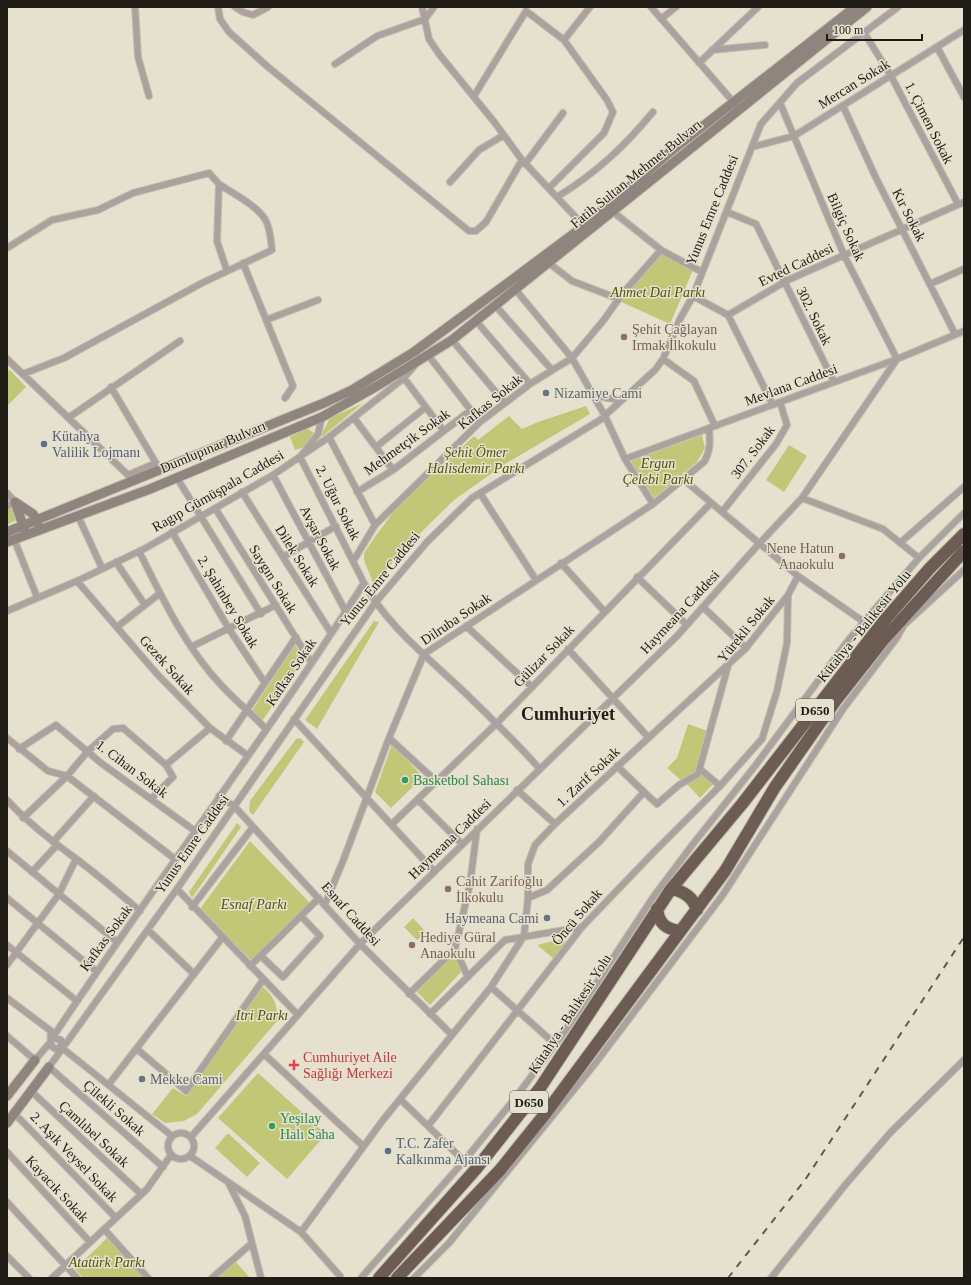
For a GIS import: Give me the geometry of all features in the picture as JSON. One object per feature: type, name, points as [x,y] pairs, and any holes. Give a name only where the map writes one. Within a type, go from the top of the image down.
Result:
[{"type":"highway","name":"Kütahya - Balıkesir Yolu","points":[[379,1278],[476,1169],[540,1088],[671,889],[742,804],[883,622],[930,568],[964,534]]},
{"type":"highway","name":"Kütahya - Balıkesir Yolu","points":[[397,1278],[500,1170],[545,1114],[725,871],[775,787],[836,700],[884,639],[964,551]]},
{"type":"highway","points":[[671,889],[688,896],[695,904],[697,910]]},
{"type":"highway","points":[[657,909],[661,924],[667,928],[680,931]]},
{"type":"main road","name":"Fatih Sultan Mehmet Bulvarı","points":[[421,355],[452,340],[612,212],[736,106],[854,10],[867,7]]},
{"type":"main road","name":"Fatih Sultan Mehmet Bulvarı","points":[[421,355],[584,226],[670,152],[736,106]]},
{"type":"main road","name":"Dumlupınar Bulvarı","points":[[10,541],[177,478],[322,416],[377,386],[421,355]]},
{"type":"main road","name":"Dumlupınar Bulvarı","points":[[7,532],[158,467],[324,403],[421,355]]},
{"type":"main road","points":[[11,504],[33,514],[40,529]]},
{"type":"main road","points":[[11,504],[27,535]]},
{"type":"main road","points":[[8,1094],[35,1060]]},
{"type":"main road","points":[[7,1123],[49,1067]]},
{"type":"street","points":[[135,7],[138,57],[150,96]]},
{"type":"street","points":[[218,7],[220,20],[229,32],[268,67],[469,231],[476,231],[486,222],[524,162],[563,113]]},
{"type":"street","points":[[235,7],[243,12],[253,15],[268,7]]},
{"type":"street","points":[[422,7],[429,39],[439,54],[474,96],[524,162],[584,226]]},
{"type":"street","points":[[335,64],[377,36],[425,19],[434,7]]},
{"type":"street","points":[[564,40],[590,7]]},
{"type":"street","points":[[651,7],[736,106]]},
{"type":"street","points":[[661,19],[676,7]]},
{"type":"street","points":[[699,62],[758,7]]},
{"type":"street","name":"Yunus Emre Caddesi","points":[[49,1067],[61,1047],[148,930],[235,807],[375,603],[427,542],[480,493],[604,416],[655,370],[663,359],[680,319],[693,296],[761,124],[797,83],[865,34],[898,7]]},
{"type":"street","points":[[474,96],[526,12],[564,40],[607,100],[613,112],[604,133],[549,188]]},
{"type":"street","name":"Mercan Sokak","points":[[752,147],[794,136],[964,30]]},
{"type":"street","name":"1. Çimen Sokak","points":[[865,34],[891,76],[958,204]]},
{"type":"street","points":[[712,50],[765,45]]},
{"type":"street","points":[[937,47],[964,97]]},
{"type":"street","name":"Bilgiç Sokak","points":[[780,103],[844,255],[897,359]]},
{"type":"street","name":"Kır Sokak","points":[[843,106],[902,229],[956,334]]},
{"type":"street","points":[[557,197],[600,168],[627,142],[653,112]]},
{"type":"street","points":[[450,182],[479,150],[504,135]]},
{"type":"street","points":[[7,248],[52,220],[98,210],[133,193],[209,173],[219,184],[254,208],[266,219],[271,238],[272,250],[227,271],[134,319],[64,358],[39,370],[23,374]]},
{"type":"street","points":[[219,184],[217,241],[227,271]]},
{"type":"street","name":"Evted Caddesi","points":[[728,315],[784,282],[964,202]]},
{"type":"street","points":[[612,212],[661,250],[702,272]]},
{"type":"street","name":"302. Sokak","points":[[727,212],[756,224],[834,382]]},
{"type":"street","points":[[572,358],[619,299],[661,250]]},
{"type":"street","points":[[549,262],[572,281],[619,299]]},
{"type":"street","points":[[243,264],[293,386],[285,398]]},
{"type":"street","points":[[930,284],[964,269]]},
{"type":"street","points":[[515,289],[572,358],[592,393],[625,459],[653,504]]},
{"type":"street","points":[[693,296],[728,315],[773,405]]},
{"type":"street","points":[[266,320],[318,300]]},
{"type":"street","points":[[495,305],[552,370]]},
{"type":"street","points":[[476,321],[530,384]]},
{"type":"street","name":"Mevlana Caddesi","points":[[625,459],[897,359],[964,331]]},
{"type":"street","points":[[452,340],[505,403]]},
{"type":"street","points":[[68,418],[180,341]]},
{"type":"street","points":[[421,355],[480,422]]},
{"type":"street","name":"Ragıp Gümüşpala Caddesi","points":[[7,611],[77,581],[139,551],[273,475],[329,437],[404,378],[421,355]]},
{"type":"street","name":"Kafkas Sokak","points":[[354,560],[375,525],[480,422],[530,384],[572,358]]},
{"type":"street","points":[[7,359],[128,475],[158,467],[111,387]]},
{"type":"street","points":[[663,359],[694,381],[712,427]]},
{"type":"street","name":"Haymeana Caddesi","points":[[191,1137],[360,944],[687,625],[802,498],[897,359]]},
{"type":"street","points":[[404,378],[443,430]]},
{"type":"street","points":[[592,393],[606,398],[622,400]]},
{"type":"street","name":"307. Sokak","points":[[722,512],[776,444],[788,425],[780,402]]},
{"type":"street","points":[[376,447],[426,407]]},
{"type":"street","name":"Mehmetçik Sokak","points":[[357,492],[392,470],[471,410]]},
{"type":"street","points":[[300,457],[318,434],[322,416]]},
{"type":"street","points":[[354,418],[392,470]]},
{"type":"street","name":"Dilruba Sokak","points":[[325,904],[389,738],[424,654],[653,504],[704,462],[709,454],[711,446],[712,427]]},
{"type":"street","points":[[329,437],[375,525]]},
{"type":"street","name":"2. Uğur Sokak","points":[[300,457],[354,560]]},
{"type":"street","name":"Avşar Sokak","points":[[273,475],[346,612]]},
{"type":"street","points":[[177,478],[261,614]]},
{"type":"street","points":[[683,479],[798,576],[864,622]]},
{"type":"street","points":[[900,543],[964,487]]},
{"type":"street","name":"Dilek Sokak","points":[[242,492],[331,634]]},
{"type":"street","points":[[7,493],[11,504]]},
{"type":"street","points":[[480,493],[536,580]]},
{"type":"street","points":[[802,498],[883,529],[919,558]]},
{"type":"street","name":"Gülizar Sokak","points":[[392,824],[497,723],[711,502]]},
{"type":"street","name":"Saygın Sokak","points":[[215,508],[311,662]]},
{"type":"street","points":[[361,1278],[464,1161],[516,1097],[555,1044],[654,896],[864,622],[919,558],[964,513]]},
{"type":"street","points":[[78,516],[102,568]]},
{"type":"street","points":[[283,557],[336,526]]},
{"type":"street","name":"2. Şahinbey Sokak","points":[[172,532],[229,629],[265,683]]},
{"type":"street","points":[[10,541],[37,597]]},
{"type":"street","points":[[139,551],[159,594],[191,647],[222,686],[266,729]]},
{"type":"street","points":[[941,575],[964,558]]},
{"type":"street","points":[[354,560],[375,603],[424,654],[497,723],[540,768]]},
{"type":"street","points":[[116,562],[145,605]]},
{"type":"street","points":[[561,563],[604,611]]},
{"type":"street","points":[[414,1278],[449,1244],[589,1071],[689,940],[722,896],[843,709],[896,639],[904,625],[964,570]]},
{"type":"street","name":"Yürekli Sokak","points":[[700,769],[728,666],[746,648],[788,595],[798,576]]},
{"type":"street","points":[[637,577],[687,625]]},
{"type":"street","name":"Gezek Sokak","points":[[77,581],[157,674],[210,728],[247,756]]},
{"type":"street","name":"Kafkas Sokak","points":[[35,1060],[51,1040],[96,971],[140,911],[266,729],[346,612],[364,583]]},
{"type":"street","points":[[117,627],[159,594]]},
{"type":"street","name":"Öncü Sokak","points":[[428,1126],[518,1012],[582,927],[720,786],[762,739],[777,691],[787,643],[788,595]]},
{"type":"street","points":[[191,647],[261,614],[276,605]]},
{"type":"street","points":[[703,607],[746,648]]},
{"type":"street","points":[[466,626],[532,686]]},
{"type":"street","points":[[226,741],[296,637]]},
{"type":"street","points":[[568,649],[648,737]]},
{"type":"street","name":"1. Zarif Sokak","points":[[524,936],[528,898],[528,864],[535,845],[555,824],[648,737],[728,666]]},
{"type":"street","points":[[294,719],[434,871]]},
{"type":"street","name":"1. Cihan Sokak","points":[[19,748],[56,725],[101,762],[195,831]]},
{"type":"street","points":[[23,818],[66,776],[88,751],[113,729],[124,728],[166,765],[173,777],[151,799]]},
{"type":"street","points":[[166,765],[210,728]]},
{"type":"street","points":[[389,738],[437,782]]},
{"type":"street","points":[[8,742],[19,748],[48,771],[66,776],[175,859]]},
{"type":"street","points":[[617,766],[657,804],[679,785],[698,774],[700,769],[720,786]]},
{"type":"street","points":[[518,790],[555,824]]},
{"type":"street","points":[[528,898],[547,890],[599,842],[644,792]]},
{"type":"street","points":[[32,872],[94,796]]},
{"type":"street","name":"Esnaf Caddesi","points":[[219,796],[235,807],[320,898],[360,944],[452,1035]]},
{"type":"street","points":[[7,800],[23,818],[140,911]]},
{"type":"street","points":[[418,800],[462,844]]},
{"type":"street","points":[[192,907],[253,827]]},
{"type":"street","points":[[409,994],[455,949],[470,884],[477,829]]},
{"type":"street","points":[[7,851],[117,942]]},
{"type":"street","points":[[7,965],[59,894],[76,859]]},
{"type":"street","points":[[177,889],[192,907],[298,1015]]},
{"type":"street","points":[[7,898],[96,971]]},
{"type":"street","points":[[250,966],[320,898]]},
{"type":"street","points":[[261,956],[283,977],[320,936],[301,916]]},
{"type":"street","points":[[430,1014],[505,940],[582,927]]},
{"type":"street","points":[[148,930],[194,974]]},
{"type":"street","points":[[301,1232],[363,1146],[491,987],[524,936]]},
{"type":"street","points":[[109,1084],[222,938]]},
{"type":"street","points":[[7,945],[77,1001]]},
{"type":"street","points":[[455,949],[468,977]]},
{"type":"street","points":[[137,1048],[186,1091],[263,980]]},
{"type":"street","points":[[491,987],[555,1044]]},
{"type":"street","points":[[7,998],[51,1031],[50,1044],[54,1049],[61,1047],[172,1136]]},
{"type":"street","points":[[7,1036],[35,1060]]},
{"type":"street","points":[[264,1054],[363,1146]]},
{"type":"street","points":[[771,1278],[846,1184],[886,1138],[964,1060]]},
{"type":"street","name":"Çilekli Sokak","points":[[49,1067],[163,1167]]},
{"type":"street","name":"Çamlıbel Sokak","points":[[31,1091],[141,1194]]},
{"type":"street","points":[[400,1099],[464,1161]]},
{"type":"street","name":"2. Aşık Veysel Sokak","points":[[14,1113],[116,1218]]},
{"type":"street","points":[[180,1132],[191,1137],[194,1144],[190,1156],[182,1159],[171,1155],[168,1147],[172,1136],[180,1132]]},
{"type":"street","name":"Kayacık Sokak","points":[[7,1152],[90,1242]]},
{"type":"street","points":[[52,1278],[141,1194],[171,1155]]},
{"type":"street","points":[[190,1156],[301,1232],[340,1276]]},
{"type":"street","points":[[228,1183],[245,1216],[261,1278]]},
{"type":"street","points":[[7,1202],[77,1278]]},
{"type":"street","points":[[104,1229],[148,1278]]},
{"type":"street","points":[[212,1278],[252,1243]]},
{"type":"street","points":[[7,1256],[29,1278]]},
{"type":"green space","name":"Ahmet Dai Parkı","points":[[662,253],[693,270],[670,324],[619,301]]},
{"type":"green space","points":[[10,370],[26,387],[7,406],[7,372]]},
{"type":"green space","points":[[363,403],[323,436],[321,435],[330,418]]},
{"type":"green space","name":"Şehit Ömer Halisdemir Parkı","points":[[586,406],[590,414],[505,464],[454,500],[400,553],[375,584],[373,583],[364,560],[364,553],[372,541],[397,507],[474,436],[478,440],[509,416],[522,429]]},
{"type":"green space","points":[[307,428],[315,434],[304,447],[295,450],[290,437]]},
{"type":"green space","name":"Ergun Çelebi Parkı","points":[[702,435],[705,448],[697,462],[654,498],[631,461]]},
{"type":"green space","points":[[789,445],[807,456],[784,492],[766,480]]},
{"type":"green space","points":[[7,506],[17,514],[16,520],[7,525]]},
{"type":"green space","points":[[374,621],[379,622],[317,729],[305,720]]},
{"type":"green space","points":[[295,645],[304,658],[261,723],[251,712]]},
{"type":"green space","points":[[688,724],[708,731],[697,772],[682,781],[667,768],[677,758]]},
{"type":"green space","points":[[300,738],[304,742],[253,815],[249,811],[250,801],[296,739]]},
{"type":"green space","points":[[392,744],[423,777],[391,808],[375,792]]},
{"type":"green space","points":[[701,772],[714,783],[700,798],[685,782]]},
{"type":"green space","points":[[237,823],[241,827],[192,898],[189,892]]},
{"type":"green space","name":"Esnaf Parkı","points":[[250,841],[311,904],[252,961],[200,909]]},
{"type":"green space","points":[[413,918],[426,932],[417,940],[404,927]]},
{"type":"green space","points":[[564,939],[565,944],[554,959],[537,945]]},
{"type":"green space","points":[[455,952],[463,970],[430,1005],[417,992]]},
{"type":"green space","name":"Itri Parkı","points":[[263,987],[275,1002],[278,1020],[197,1114],[184,1121],[165,1123],[152,1114],[173,1088],[186,1096]]},
{"type":"green space","name":"Yeşilay Halı Saha","points":[[258,1073],[326,1134],[287,1179],[218,1118]]},
{"type":"green space","name":"Yeşilay Halı Saha","points":[[228,1133],[260,1163],[247,1177],[215,1148]]},
{"type":"green space","name":"Atatürk Parkı","points":[[107,1238],[144,1278],[83,1278],[75,1269]]},
{"type":"green space","points":[[235,1261],[250,1278],[216,1278]]},
{"type":"railway","points":[[728,1278],[805,1180],[964,937]]},
{"type":"place","name":"Şehit Çağlayan Irmak İlkokulu","points":[[624,337]]},
{"type":"place","name":"Nizamiye Cami","points":[[546,393]]},
{"type":"place","name":"Kütahya Valilik Lojmanı","points":[[44,444]]},
{"type":"place","name":"Nene Hatun Anaokulu","points":[[842,556]]},
{"type":"place","name":"Basketbol Sahası","points":[[405,780]]},
{"type":"place","name":"Cahit Zarifoğlu İlkokulu","points":[[448,889]]},
{"type":"place","name":"Haymeana Cami","points":[[547,918]]},
{"type":"place","name":"Hediye Güral Anaokulu","points":[[412,945]]},
{"type":"place","name":"Cumhuriyet Aile Sağlığı Merkezi","points":[[294,1065]]},
{"type":"place","name":"Mekke Cami","points":[[142,1079]]},
{"type":"place","name":"Yeşilay Halı Saha","points":[[272,1126]]},
{"type":"place","name":"T.C. Zafer Kalkınma Ajansı","points":[[388,1151]]},
{"type":"district","name":"Cumhuriyet","points":[[568,714]]}]
